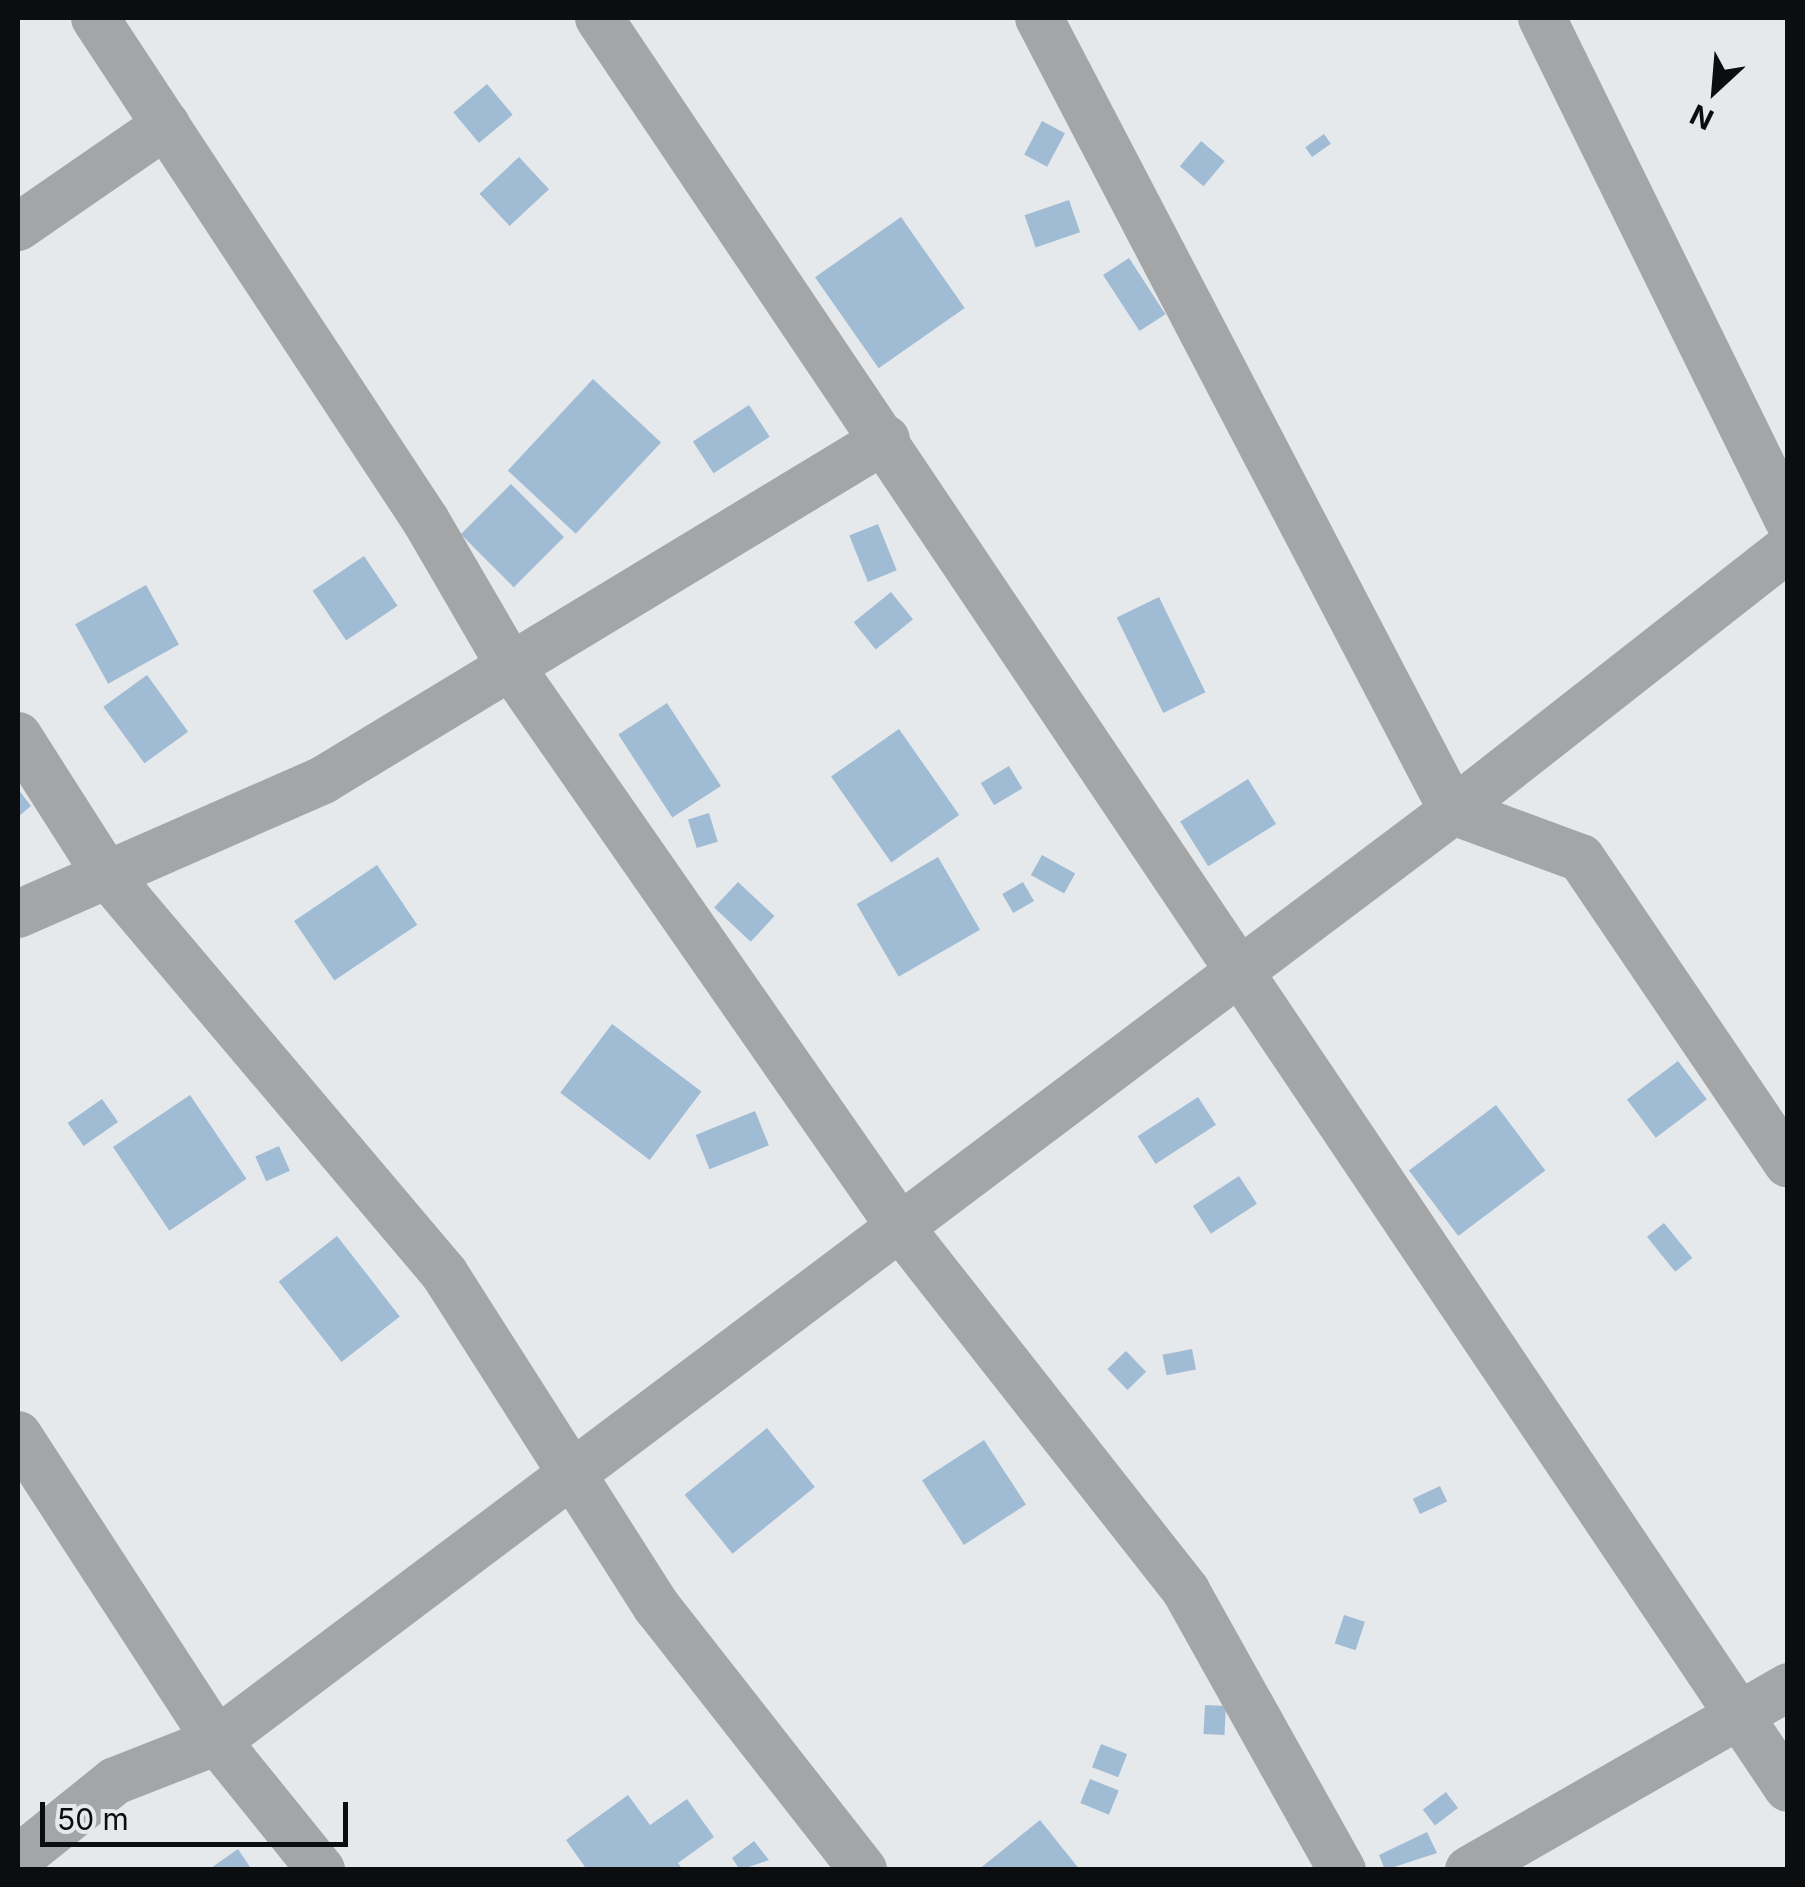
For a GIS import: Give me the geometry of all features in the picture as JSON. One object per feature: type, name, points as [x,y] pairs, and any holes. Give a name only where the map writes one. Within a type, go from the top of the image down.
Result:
[{"type":"street","points":[[95,18],[511,667],[903,1231],[1186,1591],[1342,1870]]},
{"type":"street","points":[[599,18],[886,439],[1788,1788]]},
{"type":"street","points":[[1039,18],[1453,811],[1581,858],[1788,1164]]},
{"type":"street","points":[[1542,18],[1788,519]]},
{"type":"street","points":[[18,227],[166,126]]},
{"type":"street","points":[[18,914],[104,871],[323,780],[886,439]]},
{"type":"street","points":[[18,1860],[116,1781],[216,1742],[903,1231],[1453,811],[1788,548]]},
{"type":"street","points":[[18,736],[104,871],[444,1273],[657,1607],[863,1870]]},
{"type":"street","points":[[18,1436],[216,1742],[321,1870]]},
{"type":"street","points":[[1469,1870],[1788,1687]]},
{"type":"building","points":[[487,84],[513,115],[479,143],[453,112]]},
{"type":"building","points":[[1042,121],[1065,133],[1047,167],[1024,155]]},
{"type":"building","points":[[1324,134],[1331,144],[1312,157],[1305,147]]},
{"type":"building","points":[[1201,141],[1225,161],[1204,186],[1180,166]]},
{"type":"building","points":[[519,157],[549,189],[510,226],[480,194]]},
{"type":"building","points":[[1069,200],[1080,232],[1036,247],[1025,215]]},
{"type":"building","points":[[901,217],[965,308],[879,368],[815,277]]},
{"type":"building","points":[[1129,258],[1165,314],[1139,331],[1103,275]]},
{"type":"building","points":[[593,379],[661,442],[576,534],[508,470]]},
{"type":"building","points":[[749,405],[770,437],[714,473],[693,441]]},
{"type":"building","points":[[511,484],[564,537],[514,587],[461,534]]},
{"type":"building","points":[[878,524],[897,570],[868,582],[849,536]]},
{"type":"building","points":[[364,556],[398,606],[346,640],[313,591]]},
{"type":"building","points":[[146,585],[179,644],[108,684],[75,624]]},
{"type":"building","points":[[891,592],[913,619],[876,649],[854,622]]},
{"type":"building","points":[[1159,597],[1205,692],[1163,713],[1117,618]]},
{"type":"building","points":[[147,675],[188,732],[144,763],[103,707]]},
{"type":"building","points":[[667,703],[721,786],[672,818],[618,735]]},
{"type":"building","points":[[899,729],[959,815],[891,863],[831,777]]},
{"type":"building","points":[[1009,766],[1022,788],[994,805],[981,783]]},
{"type":"building","points":[[1248,779],[1276,824],[1208,866],[1180,821]]},
{"type":"building","points":[[18,789],[31,806],[18,817]]},
{"type":"building","points":[[709,813],[718,842],[697,848],[688,819]]},
{"type":"building","points":[[1042,855],[1075,873],[1064,894],[1031,875]]},
{"type":"building","points":[[938,857],[980,930],[899,977],[857,904]]},
{"type":"building","points":[[377,865],[417,925],[334,981],[294,921]]},
{"type":"building","points":[[738,882],[775,916],[751,942],[714,908]]},
{"type":"building","points":[[1023,882],[1034,901],[1013,913],[1002,894]]},
{"type":"building","points":[[612,1024],[701,1091],[650,1160],[560,1093]]},
{"type":"building","points":[[1678,1061],[1707,1099],[1656,1138],[1627,1100]]},
{"type":"building","points":[[190,1095],[246,1179],[169,1231],[113,1147]]},
{"type":"building","points":[[1198,1097],[1216,1125],[1156,1164],[1138,1136]]},
{"type":"building","points":[[102,1099],[118,1122],[84,1146],[68,1123]]},
{"type":"building","points":[[1496,1105],[1545,1170],[1458,1236],[1409,1171]]},
{"type":"building","points":[[755,1111],[769,1145],[710,1169],[696,1135]]},
{"type":"building","points":[[279,1146],[290,1171],[266,1181],[255,1157]]},
{"type":"building","points":[[1239,1176],[1257,1204],[1211,1234],[1193,1206]]},
{"type":"building","points":[[1664,1223],[1692,1258],[1675,1272],[1647,1237]]},
{"type":"building","points":[[337,1236],[400,1316],[341,1362],[279,1282]]},
{"type":"building","points":[[1192,1349],[1196,1370],[1167,1375],[1163,1355]]},
{"type":"building","points":[[1126,1351],[1146,1372],[1127,1390],[1107,1369]]},
{"type":"building","points":[[767,1428],[815,1487],[732,1554],[685,1495]]},
{"type":"building","points":[[984,1440],[1026,1505],[964,1545],[922,1480]]},
{"type":"building","points":[[1440,1486],[1447,1501],[1420,1514],[1413,1499]]},
{"type":"building","points":[[1344,1615],[1365,1622],[1356,1650],[1335,1644]]},
{"type":"building","points":[[1205,1705],[1226,1706],[1224,1735],[1203,1734]]},
{"type":"building","points":[[1101,1744],[1127,1754],[1118,1777],[1092,1767]]},
{"type":"building","points":[[1090,1779],[1119,1791],[1109,1815],[1080,1803]]},
{"type":"building","points":[[1446,1792],[1458,1808],[1435,1825],[1423,1809]]},
{"type":"building","points":[[628,1795],[650,1825],[687,1799],[714,1837],[678,1863],[683,1870],[587,1870],[566,1840]]},
{"type":"building","points":[[1040,1820],[1080,1870],[978,1870]]},
{"type":"building","points":[[1427,1832],[1437,1853],[1385,1870],[1379,1855]]},
{"type":"building","points":[[754,1841],[769,1860],[740,1870],[732,1858]]},
{"type":"building","points":[[238,1849],[252,1870],[208,1870]]}]
